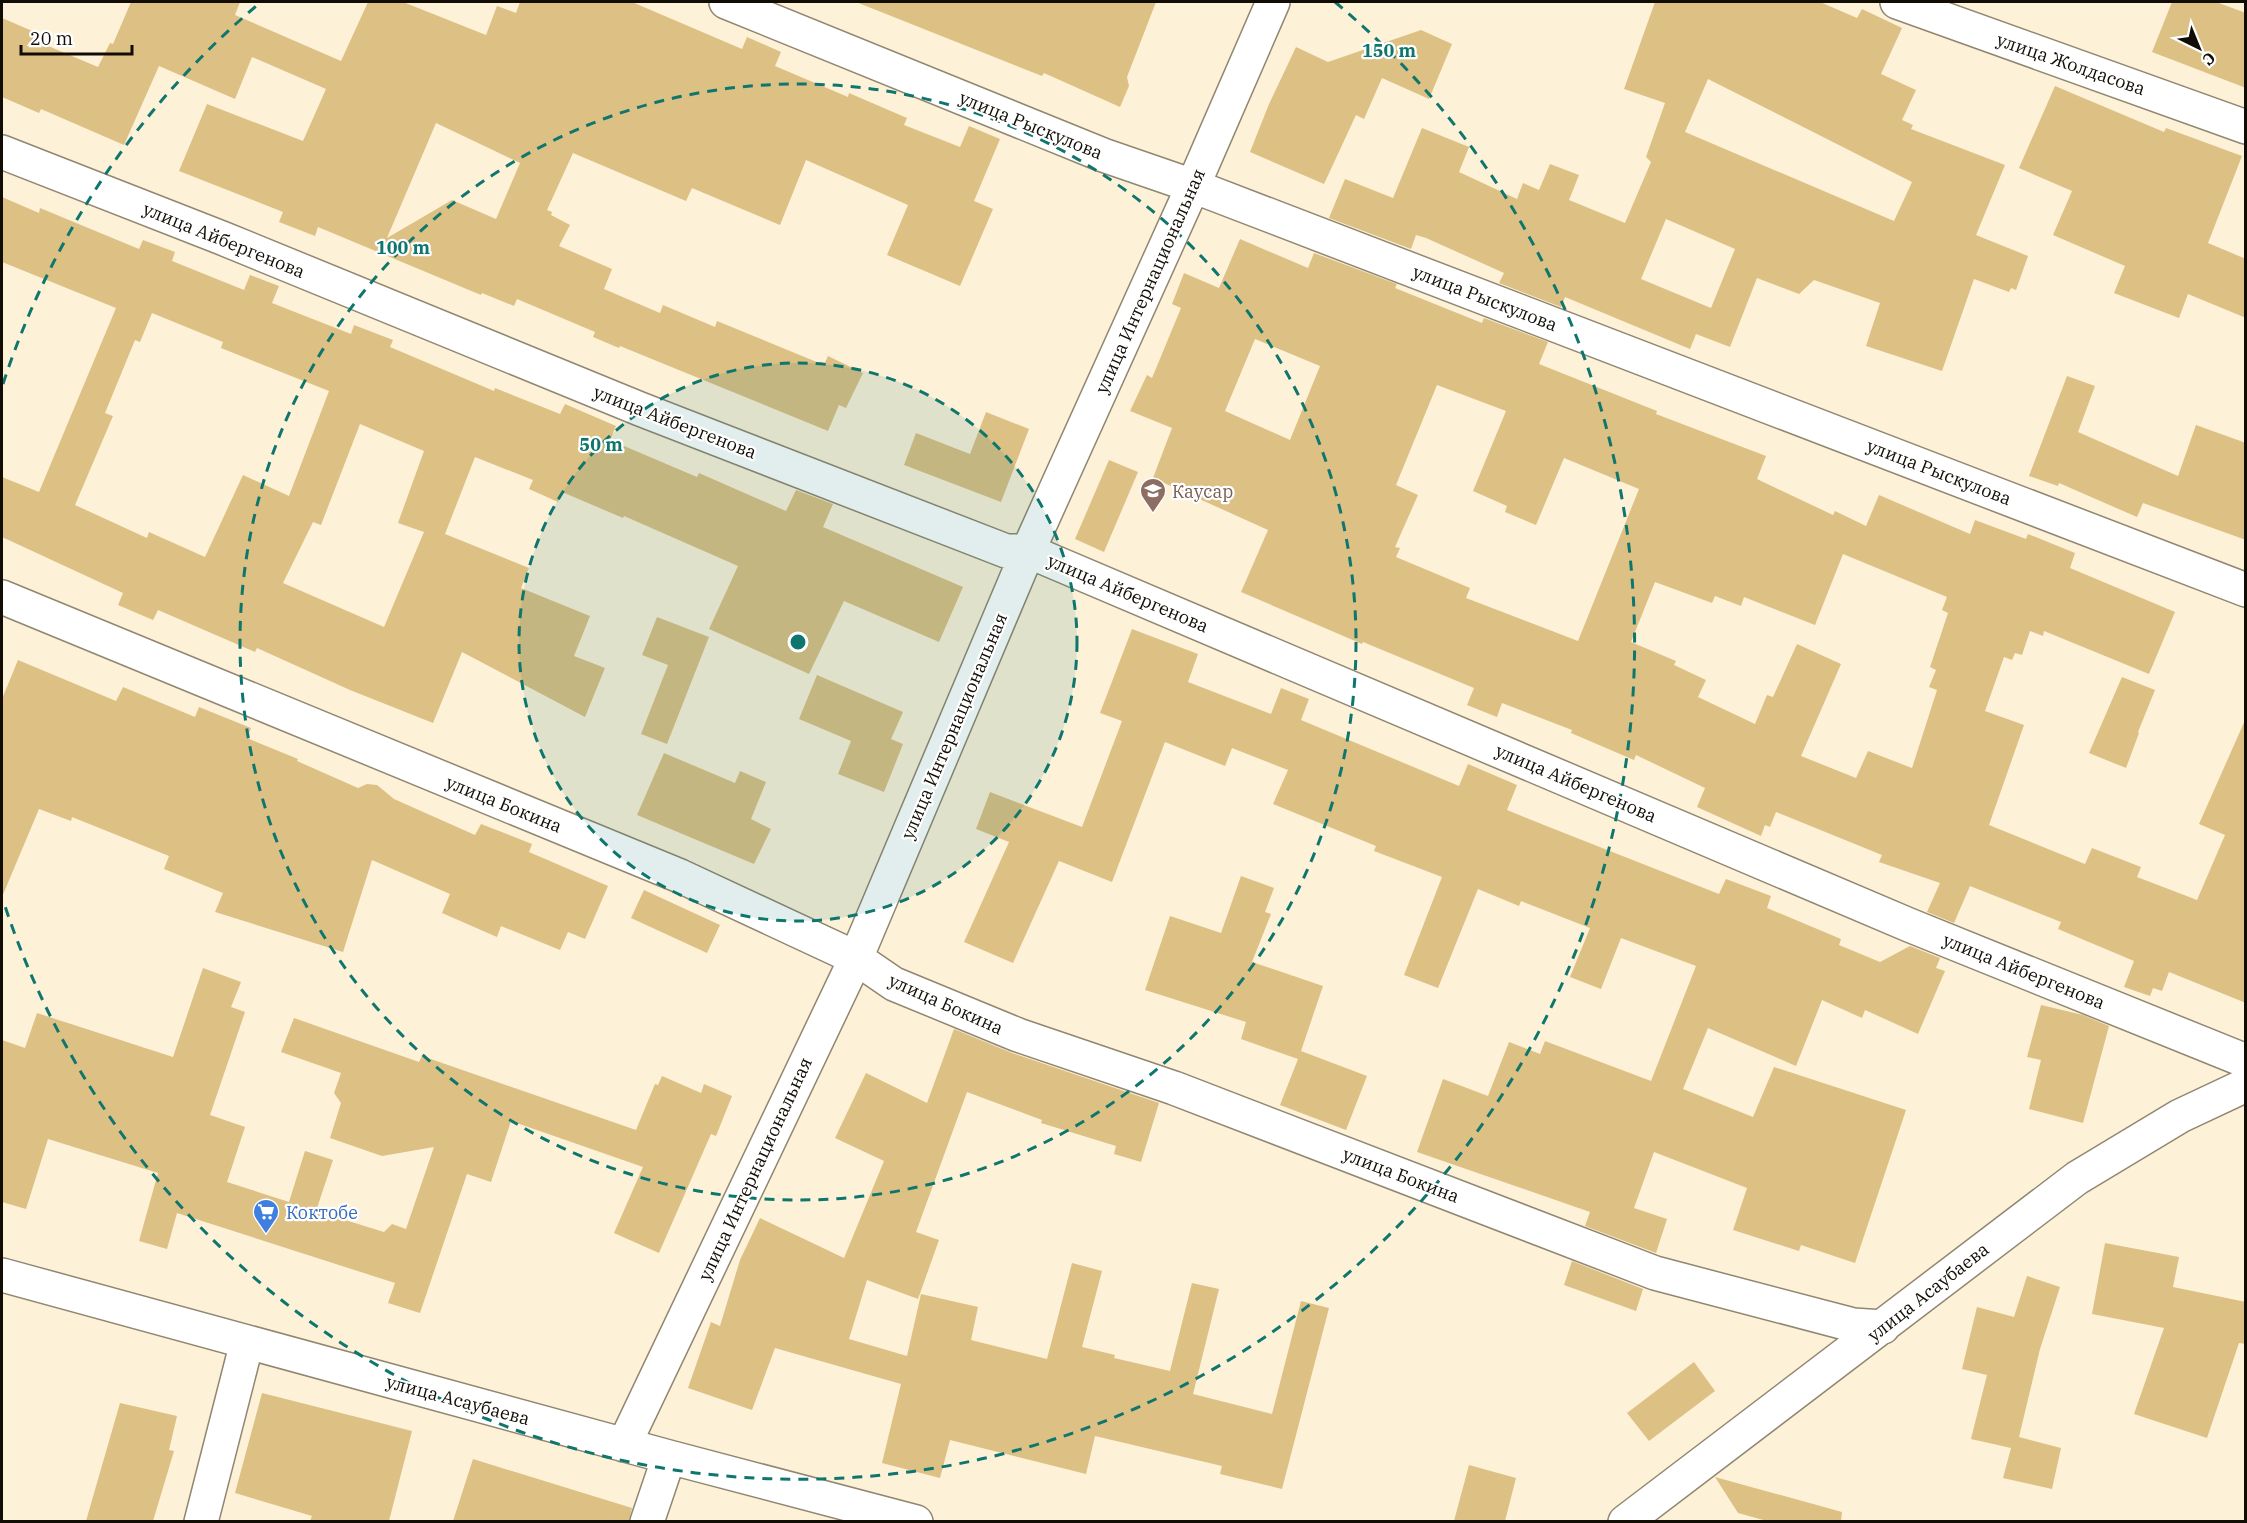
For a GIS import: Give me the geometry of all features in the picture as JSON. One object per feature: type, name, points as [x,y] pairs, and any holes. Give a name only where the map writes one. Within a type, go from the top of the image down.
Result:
[{"type":"street","name":"улица Рыскулова","points":[[726,2],[1103,154],[1193,186],[2246,590]]},
{"type":"street","name":"улица Интернациональная","points":[[624,1445],[856,958],[1028,551],[1193,186],[1273,2]]},
{"type":"street","name":"улица Жолдасова","points":[[1897,2],[2246,127]]},
{"type":"street","name":"улица Айбергенова","points":[[2,152],[222,238],[640,409],[1006,550],[1028,551],[1909,925],[2246,1061]]},
{"type":"street","name":"улица Бокина","points":[[2,597],[680,876],[856,958],[894,984],[1018,1035],[1174,1088],[1655,1273],[1853,1325],[1883,1328]]},
{"type":"street","name":"улица Асаубаева","points":[[1625,1521],[1883,1328],[2077,1178],[2180,1116],[2246,1085]]},
{"type":"street","name":"улица Асаубаева","points":[[2,1275],[624,1445],[916,1521]]},
{"type":"street","points":[[201,1521],[247,1342]]},
{"type":"street","points":[[647,1521],[669,1457]]},
{"type":"building","points":[[131,2],[240,2],[235,15],[341,61],[368,2],[403,2],[486,35],[497,6],[516,13],[520,2],[632,2],[742,49],[747,37],[781,52],[775,66],[848,97],[849,93],[907,118],[904,125],[960,147],[969,126],[1000,139],[974,201],[993,209],[960,286],[887,255],[908,205],[806,160],[780,225],[692,188],[686,201],[573,153],[547,210],[552,212],[551,215],[570,225],[559,246],[612,269],[604,289],[660,313],[663,305],[715,327],[717,321],[824,365],[828,356],[863,373],[846,408],[839,405],[828,431],[593,337],[595,332],[517,299],[514,306],[482,293],[481,295],[318,227],[315,236],[279,222],[283,212],[179,171],[207,104],[303,141],[326,89],[252,57],[235,99],[159,66],[124,145],[41,109],[39,113],[2,97],[2,18],[44,36],[41,43],[98,67],[110,43],[113,44]],"holes":[[[436,123],[520,163],[496,219],[452,200],[387,238]]]},
{"type":"building","points":[[856,2],[1156,2],[1127,77],[1129,86],[1120,107],[1044,73],[1042,76]]},
{"type":"building","points":[[1655,2],[1820,2],[1857,18],[1862,9],[1902,28],[1881,74],[1916,90],[1902,120],[1913,125],[1911,129],[2005,165],[1976,235],[2028,256],[2016,290],[2011,288],[2009,292],[1974,279],[1942,371],[1866,346],[1880,303],[1814,280],[1799,294],[1757,278],[1730,347],[1696,334],[1690,349],[1565,297],[1561,307],[1499,283],[1504,273],[1426,238],[1416,235],[1411,249],[1329,218],[1345,179],[1393,198],[1422,128],[1469,147],[1459,172],[1517,199],[1523,183],[1539,190],[1550,164],[1579,175],[1569,200],[1625,223],[1651,162],[1646,157],[1665,103],[1624,89]],"holes":[[[1708,79],[1912,182],[1894,221],[1685,132]],[[1666,219],[1735,249],[1711,308],[1641,279]]]},
{"type":"building","points":[[2172,2],[2216,2],[2246,13],[2246,88],[2152,52]]},
{"type":"building","points":[[1421,30],[1452,44],[1429,99],[1382,78],[1364,119],[1356,115],[1324,184],[1250,152],[1269,104],[1296,47],[1328,62]]},
{"type":"building","points":[[2055,86],[2164,132],[2166,128],[2242,156],[2208,243],[2246,259],[2246,318],[2188,294],[2179,318],[2114,293],[2125,266],[2053,235],[2072,191],[2019,168]]},
{"type":"building","points":[[2,197],[39,213],[40,208],[139,249],[143,240],[175,252],[172,261],[244,290],[250,275],[279,286],[272,303],[351,334],[354,325],[393,340],[390,347],[494,391],[495,388],[560,414],[565,404],[616,426],[610,440],[697,477],[699,473],[786,511],[796,490],[833,504],[823,527],[963,587],[939,642],[844,601],[809,674],[709,629],[738,566],[624,516],[623,518],[562,492],[558,502],[529,489],[533,480],[475,457],[445,534],[529,568],[521,588],[590,616],[574,656],[605,668],[585,717],[462,652],[433,723],[350,690],[257,648],[255,652],[158,610],[153,620],[118,605],[123,593],[2,537],[2,477],[39,492],[116,308],[2,262]],"holes":[[[152,313],[223,342],[221,348],[329,391],[289,496],[243,475],[205,557],[149,532],[147,538],[75,505],[113,416],[105,413],[135,340],[140,342]],[[360,424],[424,451],[398,523],[424,532],[384,627],[283,583],[313,522],[321,525]]]},
{"type":"building","points":[[1240,239],[1308,268],[1314,253],[1397,284],[1395,288],[1482,323],[1484,318],[1548,342],[1539,364],[1657,411],[1656,414],[1766,456],[1757,479],[1833,515],[1835,511],[1866,526],[1879,495],[1970,534],[1975,520],[2026,539],[2028,534],[2075,553],[2070,568],[2175,612],[2149,674],[2044,631],[2043,636],[2030,631],[2022,655],[2015,653],[2012,660],[2004,657],[1985,711],[2024,725],[1989,825],[2085,864],[2092,848],[2141,867],[2137,877],[2197,900],[2225,835],[2199,824],[2246,718],[2246,1003],[2169,972],[2162,991],[2153,988],[2150,996],[2124,987],[2134,961],[2058,929],[2061,922],[1970,886],[1954,923],[1927,912],[1940,883],[1879,862],[1882,855],[1776,812],[1770,827],[1765,825],[1761,836],[1697,807],[1705,788],[1636,755],[1634,760],[1571,733],[1572,730],[1502,703],[1497,717],[1467,705],[1474,688],[1363,642],[1362,644],[1241,592],[1268,530],[1153,478],[1172,428],[1130,411],[1147,375],[1152,378],[1181,308],[1172,304],[1184,273],[1219,288]],"holes":[[[1255,339],[1320,366],[1290,440],[1225,411]],[[1437,385],[1506,411],[1473,491],[1507,506],[1505,512],[1536,525],[1564,458],[1639,489],[1578,641],[1466,598],[1470,588],[1396,557],[1400,548],[1395,547],[1418,495],[1396,485]],[[1843,554],[1947,597],[1942,610],[1948,613],[1930,667],[1936,670],[1929,687],[1937,690],[1912,768],[1868,751],[1856,778],[1801,756],[1841,664],[1797,644],[1773,697],[1767,695],[1755,724],[1698,697],[1706,680],[1674,665],[1676,661],[1631,642],[1655,582],[1712,603],[1715,596],[1741,606],[1744,597],[1815,625]]]},
{"type":"building","points":[[2067,376],[2095,386],[2078,432],[2178,476],[2196,425],[2246,443],[2246,540],[2143,503],[2137,517],[2059,483],[2058,486],[2029,476]]},
{"type":"building","points":[[986,412],[1029,429],[1001,502],[904,465],[916,433],[970,454]]},
{"type":"building","points":[[1109,460],[1138,472],[1104,552],[1075,539]]},
{"type":"building","points":[[657,617],[709,637],[667,744],[641,734],[668,665],[642,655]]},
{"type":"building","points":[[1132,629],[1198,654],[1188,682],[1271,714],[1281,688],[1309,699],[1301,720],[1459,786],[1468,764],[1517,785],[1507,810],[1719,894],[1726,879],[1771,896],[1767,908],[1841,939],[1839,945],[1880,962],[1910,946],[1940,958],[1936,968],[1945,971],[1918,1034],[1865,1010],[1862,1018],[1822,1000],[1796,1066],[1708,1028],[1683,1089],[1753,1117],[1774,1067],[1906,1110],[1855,1263],[1801,1245],[1799,1251],[1733,1230],[1747,1188],[1654,1152],[1634,1208],[1667,1219],[1656,1253],[1585,1226],[1590,1212],[1417,1152],[1443,1079],[1488,1096],[1509,1042],[1540,1054],[1545,1041],[1651,1081],[1696,966],[1621,938],[1601,989],[1570,977],[1590,928],[1521,901],[1519,906],[1478,889],[1438,988],[1404,975],[1442,877],[1374,851],[1376,846],[1273,804],[1288,770],[1232,748],[1225,766],[1165,742],[1112,882],[1059,861],[1013,963],[964,942],[1009,842],[976,829],[990,792],[1082,827],[1122,721],[1100,713]]},
{"type":"building","points":[[18,660],[116,701],[123,687],[195,717],[199,707],[251,728],[247,738],[358,788],[367,784],[377,785],[394,799],[475,835],[481,824],[532,844],[529,852],[608,886],[585,939],[568,932],[560,950],[501,926],[497,937],[442,913],[450,894],[372,860],[343,952],[215,912],[223,893],[164,869],[169,856],[72,817],[71,821],[39,809],[2,897],[2,699]]},
{"type":"building","points":[[817,675],[903,712],[891,739],[903,744],[884,792],[838,774],[851,741],[799,719]]},
{"type":"building","points":[[2122,677],[2155,690],[2126,768],[2089,753]]},
{"type":"building","points":[[664,753],[735,783],[740,771],[766,782],[751,819],[771,829],[754,864],[637,815]]},
{"type":"building","points":[[1241,876],[1274,888],[1265,912],[1271,914],[1252,962],[1323,986],[1301,1051],[1367,1076],[1346,1130],[1280,1105],[1298,1059],[1241,1039],[1246,1022],[1145,990],[1170,916],[1221,933]]},
{"type":"building","points":[[644,890],[720,925],[707,953],[631,918]]},
{"type":"building","points":[[203,968],[241,982],[231,1007],[245,1012],[210,1115],[245,1127],[227,1182],[289,1202],[305,1151],[333,1160],[316,1211],[384,1232],[392,1224],[406,1229],[434,1147],[382,1156],[330,1138],[341,1103],[334,1093],[341,1073],[281,1052],[294,1018],[419,1062],[422,1056],[636,1130],[655,1084],[658,1085],[662,1076],[701,1093],[704,1084],[732,1096],[716,1136],[711,1134],[659,1253],[614,1233],[643,1167],[511,1121],[491,1182],[467,1174],[420,1313],[388,1303],[395,1283],[177,1213],[167,1249],[139,1241],[158,1173],[48,1139],[26,1209],[2,1202],[2,1040],[25,1048],[37,1013],[173,1057]]},
{"type":"building","points":[[2041,1005],[2083,1015],[2109,1026],[2083,1123],[2029,1109],[2041,1060],[2027,1057]]},
{"type":"building","points":[[954,1029],[1012,1053],[1159,1103],[1141,1162],[1114,1154],[1116,1146],[1041,1123],[1042,1120],[967,1092],[916,1232],[939,1240],[918,1299],[867,1280],[849,1339],[907,1356],[921,1294],[978,1307],[971,1340],[1047,1359],[1072,1263],[1102,1271],[1082,1347],[1115,1355],[1114,1358],[1170,1371],[1192,1283],[1219,1289],[1193,1394],[1272,1414],[1301,1301],[1329,1308],[1282,1489],[1220,1474],[1222,1466],[1095,1436],[1086,1474],[950,1440],[940,1478],[882,1463],[901,1384],[775,1348],[752,1410],[688,1388],[711,1322],[720,1326],[740,1260],[760,1218],[844,1258],[884,1161],[835,1138],[866,1073],[927,1103]]},
{"type":"building","points":[[2105,1243],[2179,1257],[2173,1287],[2246,1302],[2246,1344],[2239,1343],[2207,1438],[2134,1414],[2164,1328],[2092,1314]]},
{"type":"building","points":[[1572,1261],[1643,1289],[1636,1311],[1564,1285]]},
{"type":"building","points":[[2027,1276],[2060,1287],[2040,1349],[2019,1437],[2061,1448],[2052,1489],[2003,1478],[2011,1448],[1971,1439],[1987,1375],[1962,1369],[1977,1307],[2014,1317]]},
{"type":"building","points":[[1694,1362],[1715,1391],[1649,1441],[1627,1413]]},
{"type":"building","points":[[262,1393],[412,1431],[389,1521],[310,1521],[312,1516],[235,1493]]},
{"type":"building","points":[[120,1403],[177,1416],[169,1450],[174,1451],[153,1521],[86,1521]]},
{"type":"building","points":[[473,1459],[632,1508],[629,1521],[453,1521]]},
{"type":"building","points":[[1469,1465],[1516,1478],[1505,1521],[1454,1521]]},
{"type":"building","points":[[1715,1477],[1842,1512],[1841,1521],[1767,1521],[1738,1513]]},
{"type":"place","name":"Каусар","points":[[1153,514]]},
{"type":"place","name":"Коктобе","points":[[266,1235]]}]
